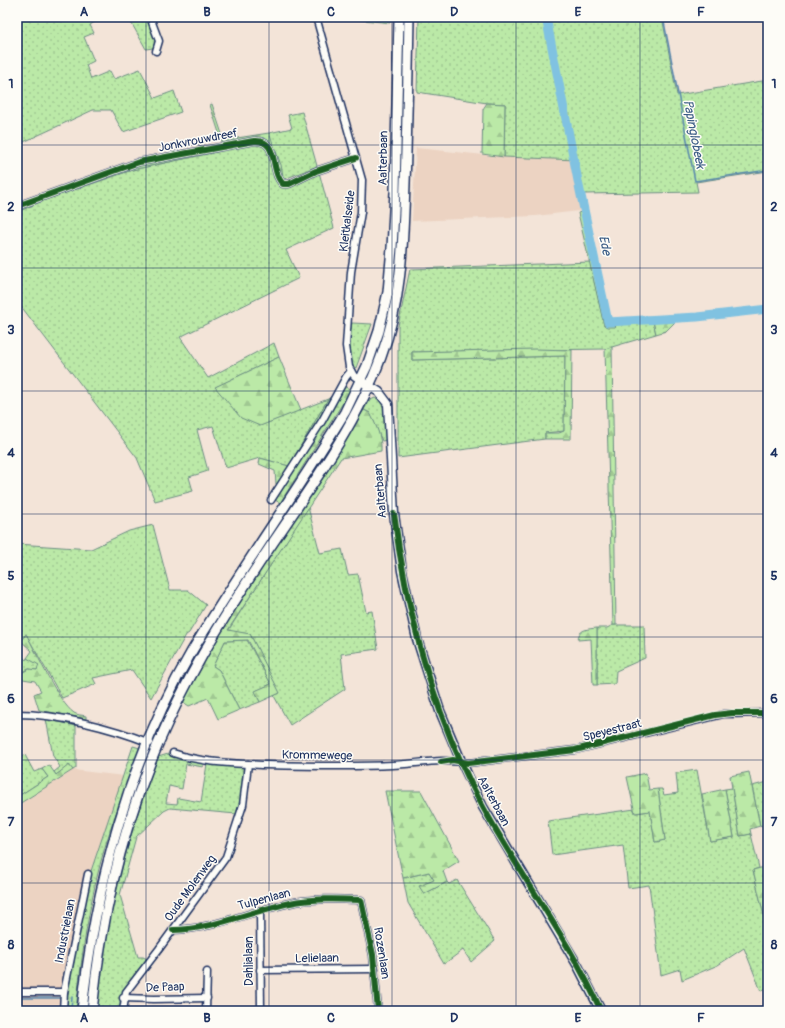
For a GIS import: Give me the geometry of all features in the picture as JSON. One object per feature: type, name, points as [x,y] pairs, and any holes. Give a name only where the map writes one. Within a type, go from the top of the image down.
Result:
[{"type":"highway","name":"Aalterbaan","points":[[361,381],[379,331],[390,275],[394,198],[399,17]]},
{"type":"highway","name":"Aalterbaan","points":[[369,387],[389,335],[400,282],[404,228],[409,17]]},
{"type":"highway","points":[[92,1011],[100,946],[116,870],[153,744],[154,728],[193,650],[243,568],[332,433],[361,381]]},
{"type":"highway","points":[[82,1011],[90,944],[102,886],[125,806],[153,744],[215,632],[341,438],[369,387]]},
{"type":"main road","name":"Aalterbaan","points":[[361,381],[382,395],[388,404],[394,514],[407,595],[429,679],[461,761],[494,826],[578,966],[601,1011]]},
{"type":"street","points":[[150,17],[159,42],[156,51]]},
{"type":"street","name":"Kleitkalseide","points":[[316,17],[361,173],[363,189],[352,266],[346,346],[347,359],[351,371]]},
{"type":"street","name":"Jonkvrouwdreef","points":[[17,206],[139,162],[261,140],[268,145],[279,179],[283,184],[289,184],[316,171],[356,158]]},
{"type":"street","points":[[271,500],[306,447],[346,377],[351,371],[361,381]]},
{"type":"street","name":"Speyestraat","points":[[461,761],[468,763],[576,750],[715,715],[732,713],[768,714]]},
{"type":"street","points":[[17,714],[45,715],[130,735],[153,744]]},
{"type":"street","name":"Krommewege","points":[[173,753],[188,758],[248,764],[353,766],[453,760],[461,761]]},
{"type":"street","name":"Oude Molenweg","points":[[122,1011],[126,992],[221,865],[230,849],[243,805],[248,764]]},
{"type":"street","name":"Industrielaan","points":[[63,1011],[64,992],[88,874]]},
{"type":"street","name":"Tulpenlaan","points":[[173,930],[192,929],[309,900],[361,900]]},
{"type":"street","name":"Rozenlaan","points":[[361,900],[375,969],[378,1011]]},
{"type":"street","name":"Dahlialaan","points":[[260,911],[261,1011]]},
{"type":"street","name":"Lelielaan","points":[[260,970],[375,969]]},
{"type":"street","points":[[206,1011],[207,972]]},
{"type":"street","points":[[17,992],[64,992]]},
{"type":"street","name":"De Paap","points":[[124,998],[207,998]]},
{"type":"shaded area","points":[[416,148],[504,157],[578,160],[587,210],[536,216],[412,221]]},
{"type":"shaded area","points":[[73,770],[124,776],[91,871],[68,989],[67,1011],[17,1011],[17,797],[20,804]]},
{"type":"green space","points":[[17,17],[102,17],[90,25],[94,33],[84,37],[94,61],[86,65],[91,79],[110,71],[114,79],[140,69],[155,98],[174,91],[181,112],[123,132],[111,110],[93,110],[17,145]]},
{"type":"green space","points":[[128,17],[147,17],[156,39],[153,48],[146,49]]},
{"type":"green space","points":[[355,17],[390,17],[390,23],[355,19]]},
{"type":"green space","points":[[419,17],[662,17],[677,95],[768,80],[768,171],[696,182],[698,192],[584,194],[577,160],[504,157],[505,104],[487,103],[417,92]]},
{"type":"green space","points":[[487,103],[505,104],[504,157],[482,154],[483,109]]},
{"type":"green space","points":[[212,104],[224,140],[269,133],[281,165],[283,176],[280,176],[267,140],[256,138],[228,143],[222,142],[210,105]]},
{"type":"green space","points":[[302,112],[317,166],[282,180],[269,133],[292,128],[288,115]]},
{"type":"green space","points":[[255,142],[266,146],[277,181],[282,187],[287,187],[319,172],[334,228],[286,250],[299,278],[180,337],[208,378],[274,343],[279,357],[216,387],[259,426],[328,399],[289,466],[260,458],[226,468],[213,426],[197,430],[208,471],[189,477],[193,491],[155,501],[137,458],[17,301],[17,212],[47,199],[132,170],[220,151],[221,147]]},
{"type":"green space","points":[[221,147],[221,151],[132,170],[47,199],[17,212],[17,208],[128,167]]},
{"type":"green space","points":[[587,210],[610,320],[653,316],[654,321],[678,319],[666,331],[656,334],[653,321],[619,323],[615,327],[607,327],[604,325],[578,213]]},
{"type":"green space","points":[[590,262],[604,325],[653,321],[656,334],[605,349],[412,352],[412,360],[565,356],[564,431],[545,433],[545,439],[398,458],[398,326],[410,269]]},
{"type":"green space","points":[[352,323],[372,324],[356,368],[352,365],[349,354],[349,340]]},
{"type":"green space","points":[[612,347],[616,625],[613,625],[605,349]]},
{"type":"green space","points":[[535,349],[572,350],[571,439],[545,439],[545,433],[559,433],[564,431],[565,356],[412,360],[412,352]]},
{"type":"green space","points":[[279,357],[301,410],[260,426],[241,418],[215,387]]},
{"type":"green space","points":[[344,386],[351,390],[280,503],[275,500],[282,487],[276,484],[275,471],[259,464],[260,458],[289,466],[328,399]]},
{"type":"green space","points":[[375,398],[380,401],[385,410],[387,440],[382,441],[370,413],[364,410],[368,401]]},
{"type":"green space","points":[[364,410],[370,413],[380,436],[381,451],[341,458],[228,630],[250,634],[280,693],[260,702],[255,691],[271,684],[248,640],[225,641],[213,666],[219,670],[239,710],[218,719],[208,698],[189,706],[183,702],[219,635]]},
{"type":"green space","points":[[308,507],[320,553],[342,549],[348,575],[358,574],[366,612],[372,611],[378,649],[341,654],[345,689],[290,725],[274,696],[279,693],[250,634],[228,631]]},
{"type":"green space","points":[[153,525],[170,590],[188,590],[206,605],[189,633],[186,635],[151,698],[132,670],[93,678],[96,684],[62,698],[26,634],[17,647],[17,544],[91,549],[129,531]]},
{"type":"green space","points":[[613,625],[644,625],[645,658],[616,671],[615,684],[597,685],[597,628],[607,628]]},
{"type":"green space","points":[[597,628],[597,685],[593,685],[591,639],[578,640],[578,636],[587,629]]},
{"type":"green space","points":[[26,634],[61,699],[74,713],[86,716],[86,719],[39,710],[34,694],[41,691],[35,681],[17,678],[17,675],[29,669],[37,670],[39,665],[27,658],[32,651],[21,641]]},
{"type":"green space","points":[[247,640],[271,684],[256,691],[260,702],[239,710],[219,670],[213,666],[225,641]]},
{"type":"green space","points":[[17,652],[26,660],[27,658],[39,664],[37,670],[29,669],[17,675]]},
{"type":"green space","points":[[46,719],[76,726],[76,768],[73,770],[69,766],[56,775],[54,772],[60,767],[53,756]]},
{"type":"green space","points":[[133,746],[140,748],[110,831],[92,897],[79,979],[76,1011],[67,1011],[68,989],[91,871]]},
{"type":"green space","points":[[168,754],[203,762],[203,767],[186,764],[182,789],[169,786],[166,803],[177,804],[178,798],[201,802],[207,764],[243,766],[245,770],[240,801],[236,814],[170,808],[164,811],[136,837],[120,895],[138,957],[143,957],[150,960],[120,996],[120,1011],[97,1011],[105,946],[118,882],[136,819],[158,757]]},
{"type":"green space","points":[[25,755],[34,772],[42,769],[48,777],[17,797],[17,756]]},
{"type":"green space","points":[[49,765],[56,775],[69,765],[73,770],[19,804],[17,797],[48,777],[42,769]]},
{"type":"green space","points":[[697,770],[710,841],[734,837],[725,789],[732,788],[740,836],[751,834],[759,868],[753,870],[768,932],[768,987],[761,991],[744,948],[718,965],[682,980],[680,969],[661,975],[649,885],[628,888],[623,845],[552,855],[548,821],[635,809],[636,813],[650,811],[655,842],[665,840],[658,789],[662,789],[664,795],[678,793],[676,773]]},
{"type":"green space","points":[[749,772],[760,826],[750,829],[751,834],[740,836],[730,776]]},
{"type":"green space","points":[[646,773],[649,790],[658,789],[665,840],[655,842],[650,811],[635,813],[627,777]]},
{"type":"green space","points":[[768,782],[768,824],[760,826],[752,786]]},
{"type":"green space","points":[[725,789],[734,837],[710,841],[702,794]]},
{"type":"green space","points":[[385,791],[421,791],[459,861],[443,871],[447,882],[424,894],[419,886],[434,880],[429,872],[403,878]]},
{"type":"green space","points":[[768,866],[768,932],[753,870]]},
{"type":"green space","points":[[429,872],[434,880],[424,894],[447,882],[449,884],[457,880],[495,941],[471,962],[463,950],[444,964],[408,903],[403,878]]},
{"type":"waterway","name":"Ede","points":[[546,17],[579,186],[608,322],[697,317],[768,309]]},
{"type":"waterway","name":"Papinglobeek","points":[[663,17],[695,181],[768,170]]},
{"type":"waterway","points":[[71,1011],[72,997]]},
{"type":"waterway","points":[[17,998],[59,998]]},
{"type":"cycle path","points":[[17,206],[139,162],[254,141],[262,142],[268,145],[271,150],[276,172],[283,184],[289,184],[316,171],[356,158]]},
{"type":"cycle path","points":[[394,514],[406,590],[415,628],[425,665],[450,737],[483,807],[575,959],[601,1011]]},
{"type":"cycle path","points":[[441,762],[453,760],[468,763],[575,750],[715,715],[732,713],[768,713]]},
{"type":"cycle path","points":[[173,930],[188,929],[218,923],[275,906],[299,901],[326,899],[361,900],[373,955],[378,1011]]}]
